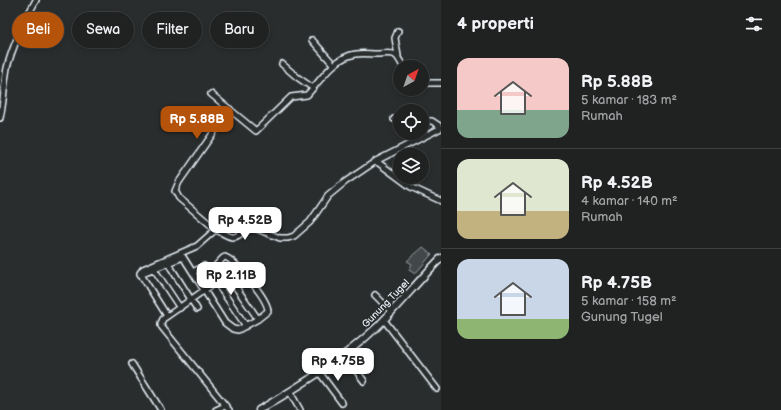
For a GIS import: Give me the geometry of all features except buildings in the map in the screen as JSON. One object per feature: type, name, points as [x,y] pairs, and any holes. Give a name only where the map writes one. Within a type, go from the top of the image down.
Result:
[{"type":"main road","name":"Gunung Tugel","points":[[259,410],[320,372],[365,338],[392,312],[441,258]]},
{"type":"street","points":[[0,118],[7,70],[12,50],[25,19],[36,0]]},
{"type":"street","points":[[398,31],[395,38],[400,60]]},
{"type":"street","points":[[312,40],[334,64]]},
{"type":"street","points":[[211,94],[230,108],[256,131],[291,97],[305,96],[334,64],[345,58],[356,54],[392,53],[398,56]]},
{"type":"street","points":[[282,64],[313,88]]},
{"type":"street","points":[[429,84],[441,83]]},
{"type":"street","points":[[230,108],[183,176],[175,191],[179,198],[214,229],[232,237],[236,237],[252,227],[280,238],[294,236],[310,222],[328,196],[376,161],[441,127],[432,121],[429,121]]},
{"type":"street","points":[[376,161],[411,187],[441,201]]},
{"type":"street","points":[[140,274],[140,271],[143,269],[197,246],[212,233],[214,229]]},
{"type":"street","points":[[140,274],[183,257],[225,324],[236,330],[258,319],[268,311],[264,300],[246,275],[230,260],[225,257],[209,273]]},
{"type":"street","points":[[168,263],[197,309]]},
{"type":"street","points":[[219,263],[258,319]]},
{"type":"street","points":[[193,272],[204,266],[246,326]]},
{"type":"street","points":[[154,269],[180,308]]},
{"type":"street","points":[[140,274],[167,316]]},
{"type":"street","points":[[216,282],[161,321],[161,326],[227,408],[216,410]]},
{"type":"street","points":[[375,296],[392,312]]},
{"type":"street","points":[[384,320],[437,389]]},
{"type":"street","points":[[344,354],[364,381]]},
{"type":"street","points":[[132,364],[161,410]]},
{"type":"street","points":[[320,372],[342,403]]},
{"type":"street","points":[[290,392],[300,410]]},
{"type":"shaded area","points":[[423,247],[432,254],[415,274],[409,270],[412,264],[407,261]]}]
